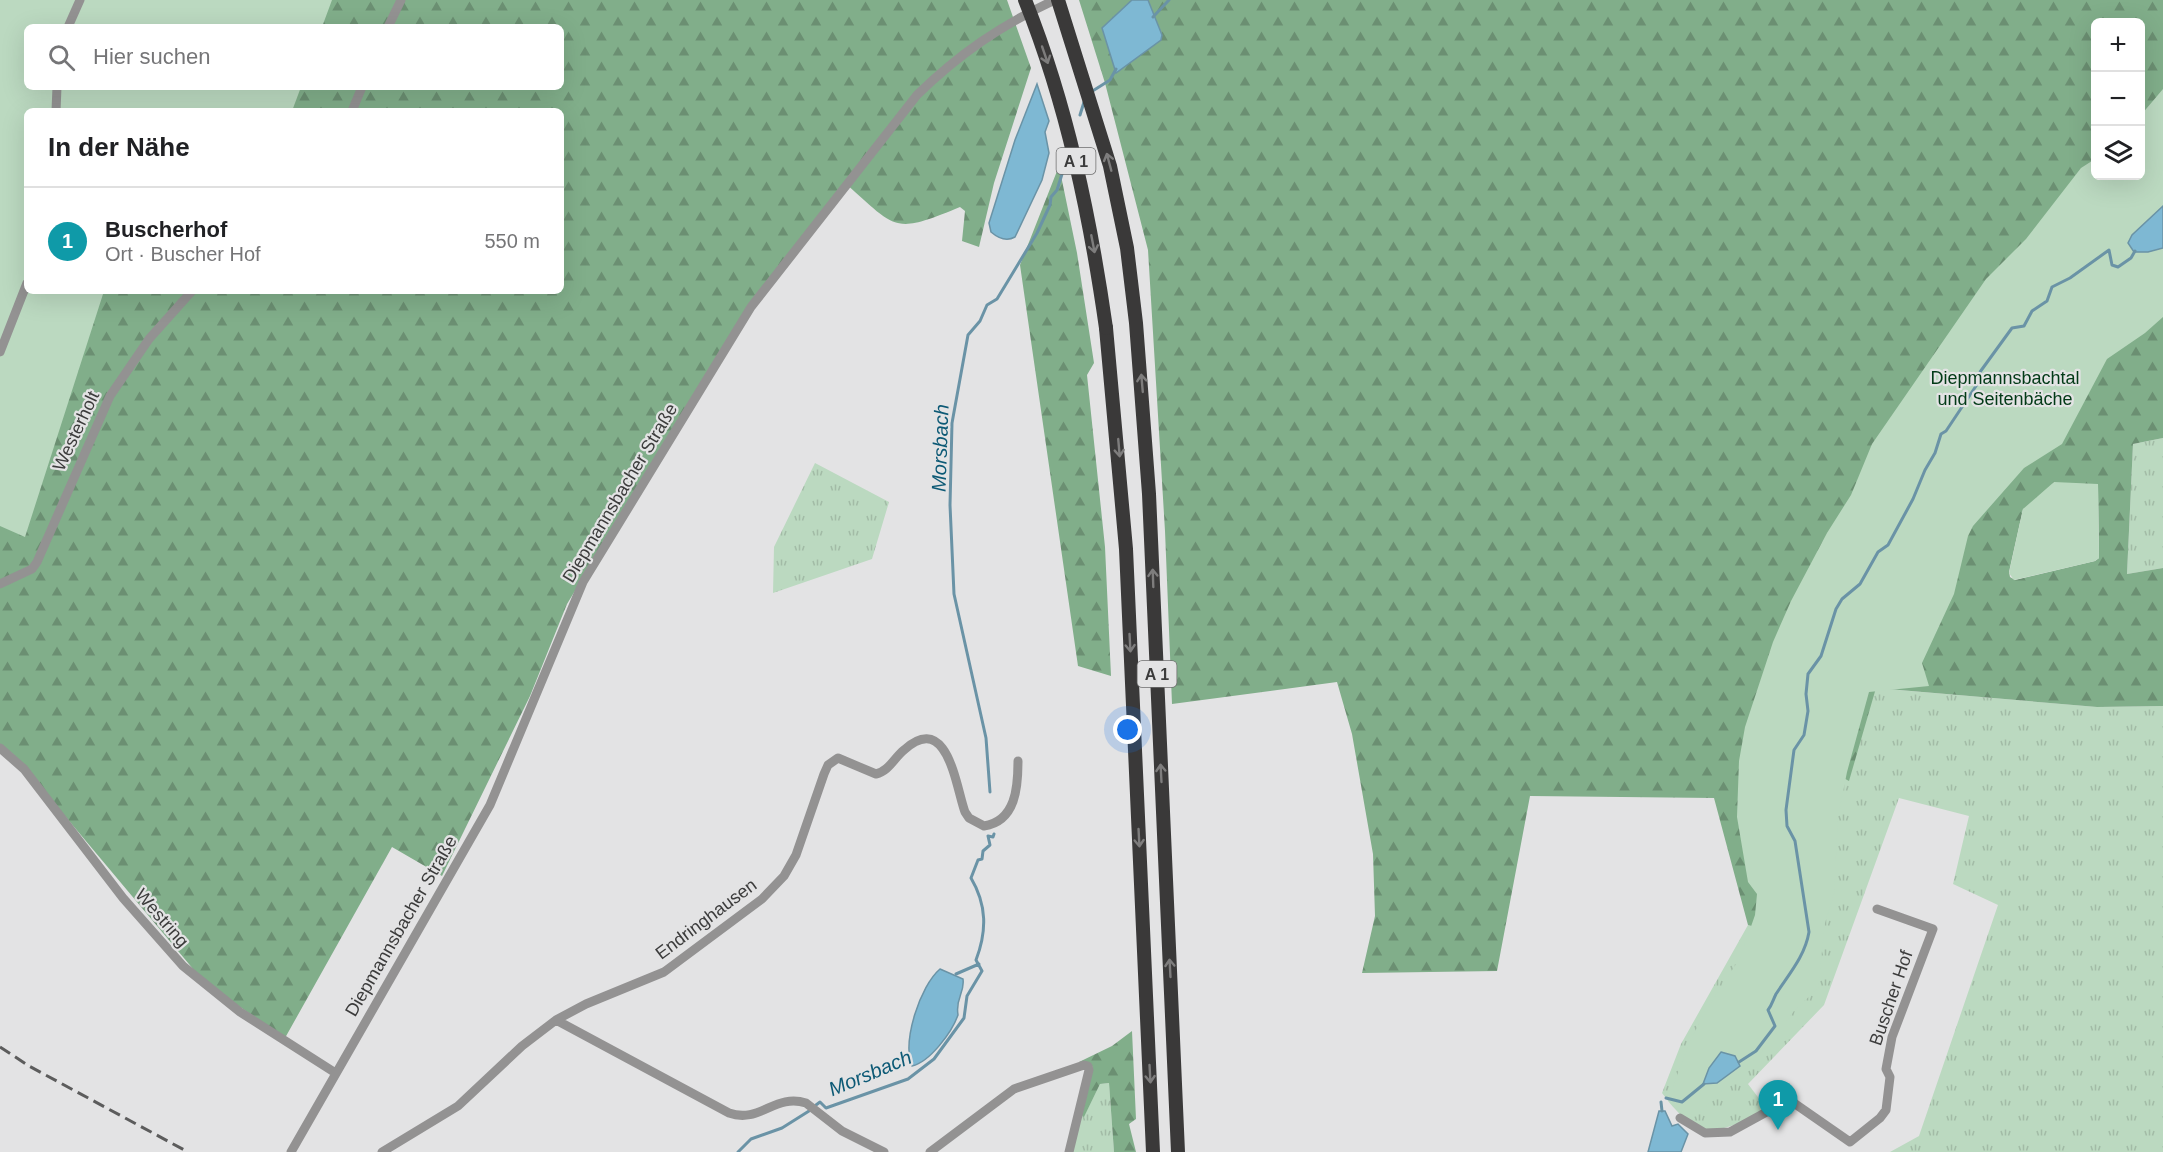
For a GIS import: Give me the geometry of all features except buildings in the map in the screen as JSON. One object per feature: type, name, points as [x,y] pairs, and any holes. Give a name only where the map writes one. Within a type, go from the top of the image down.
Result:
[{"type":"highway","name":"A 1","points":[[1026,0],[1069,133],[1097,265],[1106,328],[1124,528],[1153,1152]]},
{"type":"highway","name":"A 1","points":[[1057,0],[1072,37],[1110,166],[1127,248],[1136,323],[1149,505],[1178,1152]]},
{"type":"street","points":[[69,24],[80,0]]},
{"type":"street","points":[[389,24],[401,0]]},
{"type":"street","name":"Diepmannsbacher Straße","points":[[291,1152],[334,1072],[490,805],[583,582],[752,307],[916,95],[942,71],[999,27],[1057,0]]},
{"type":"street","points":[[56,108],[57,90]]},
{"type":"street","points":[[353,108],[361,90]]},
{"type":"street","points":[[0,352],[24,291]]},
{"type":"street","name":"Westerholt","points":[[0,584],[32,569],[37,562],[110,396],[149,339],[189,294]]},
{"type":"street","name":"Endringhausen","points":[[556,1020],[586,1004],[664,972],[762,899],[790,867],[824,774],[832,760],[838,758],[876,774],[886,770],[912,744],[922,741],[937,743],[946,751],[952,762],[965,812],[976,824],[984,826],[999,821],[1011,806],[1017,791],[1018,761]]},
{"type":"street","name":"Westring","points":[[0,748],[24,769],[123,898],[183,966],[240,1012],[334,1072]]},
{"type":"street","name":"Buscher Hof","points":[[1680,1118],[1705,1133],[1730,1132],[1791,1101],[1850,1147],[1881,1118],[1886,1110],[1890,1077],[1886,1069],[1892,1037],[1933,929],[1877,909]]},
{"type":"street","points":[[382,1152],[458,1106],[522,1046],[556,1020],[729,1113],[748,1116],[779,1102],[799,1101],[806,1103],[861,1143],[884,1152]]},
{"type":"street","points":[[930,1152],[1014,1089],[1084,1065],[1089,1070],[1069,1152]]},
{"type":"green space","points":[[0,0],[332,0],[323,24],[24,24],[24,90],[300,90],[293,108],[24,108],[24,294],[103,294],[25,537],[0,526]]},
{"type":"green space","points":[[329,0],[1007,0],[1031,68],[994,183],[979,247],[962,241],[965,211],[960,207],[921,222],[897,223],[875,210],[845,183],[748,306],[567,604],[530,696],[442,876],[392,847],[285,1038],[204,982],[13,754],[0,744],[0,523],[101,294],[564,294],[564,108],[290,108],[296,90],[564,90],[564,24],[320,24]]},
{"type":"green space","points":[[1079,0],[1132,0],[1102,28],[1162,35],[1148,0],[2163,0],[2163,438],[2133,444],[2127,574],[2163,568],[2163,706],[2097,707],[1876,688],[1849,781],[1804,757],[1811,942],[1748,925],[1714,798],[1530,796],[1497,971],[1362,973],[1375,916],[1373,854],[1352,734],[1337,682],[1172,704],[1165,531],[1148,250],[1105,83]],"holes":[[[2098,484],[2099,558],[2095,561],[2015,580],[2010,577],[2009,572],[2023,509]]]},
{"type":"green space","name":"Diepmannsbachtal und Seitenbäche","points":[[2163,89],[2163,317],[2145,333],[2107,359],[2062,444],[2024,468],[1973,526],[1968,536],[1954,594],[1922,663],[1929,686],[1869,692],[1847,772],[1838,817],[1834,894],[1825,923],[1818,988],[1794,1011],[1759,1055],[1695,1117],[1677,1106],[1673,1086],[1704,1013],[1740,958],[1755,915],[1757,894],[1748,882],[1737,817],[1739,761],[1745,727],[1773,642],[1791,601],[1827,533],[1851,495],[1872,444],[1986,279],[2026,239],[2081,168],[2091,162],[2091,180],[2145,180],[2145,110]]},
{"type":"green space","points":[[1059,166],[1077,253],[1094,363],[1087,375],[1105,547],[1111,676],[1078,666],[1020,265]]},
{"type":"green space","points":[[2163,438],[2163,568],[2127,574],[2133,444]]},
{"type":"green space","points":[[815,463],[889,502],[872,559],[773,593],[774,547]]},
{"type":"green space","points":[[2054,482],[2098,484],[2099,558],[2095,561],[2014,580],[2009,573],[2023,509]]},
{"type":"green space","points":[[1875,688],[2097,707],[2163,706],[2163,1152],[1890,1152],[1919,1136],[1998,905],[1953,884],[1969,816],[1899,798],[1824,1005],[1748,1084],[1767,1109],[1722,1129],[1710,1130],[1687,1120],[1662,1093],[1681,1044],[1748,925],[1811,942],[1804,756],[1848,780]]},
{"type":"green space","points":[[1132,1031],[1136,1119],[1129,1124],[1136,1152],[1114,1152],[1109,1083],[1100,1084],[1084,1117],[1080,1114],[1093,1069],[1092,1066],[1079,1062],[1112,1046]]},
{"type":"green space","points":[[1109,1083],[1114,1152],[1071,1152],[1080,1114],[1084,1116],[1100,1084]]},
{"type":"water","points":[[1132,0],[1148,0],[1162,35],[1161,40],[1116,73],[1102,28]]},
{"type":"water","points":[[1037,84],[1049,121],[1045,132],[1049,153],[1042,180],[1015,237],[1002,239],[991,232],[989,223],[1015,140]]},
{"type":"water","points":[[2163,206],[2163,248],[2148,252],[2134,252],[2128,243],[2132,235]]},
{"type":"water","points":[[940,969],[963,979],[957,1009],[958,1015],[951,1030],[933,1053],[912,1066],[909,1043],[915,1014],[926,988]]},
{"type":"water","points":[[1721,1052],[1735,1056],[1740,1066],[1717,1083],[1703,1084],[1709,1068]]},
{"type":"water","points":[[1659,1111],[1665,1111],[1672,1126],[1678,1124],[1688,1134],[1681,1152],[1648,1152]]},
{"type":"waterway","name":"Morsbach","points":[[1153,17],[1169,0]]},
{"type":"waterway","name":"Morsbach","points":[[1091,92],[1110,80],[1116,69]]},
{"type":"waterway","name":"Morsbach","points":[[1080,115],[1084,102]]},
{"type":"waterway","name":"Morsbach","points":[[990,792],[986,738],[954,594],[950,505],[952,423],[968,335],[980,321],[987,305],[997,299],[1037,233],[1050,205],[1051,197],[1057,190],[1068,155]]},
{"type":"waterway","points":[[1739,1062],[1756,1051],[1775,1026],[1768,1010],[1800,957],[1809,932],[1795,841],[1787,826],[1786,810],[1794,750],[1804,735],[1808,711],[1806,694],[1808,674],[1821,656],[1836,609],[1842,599],[1860,584],[1878,552],[1888,545],[1935,453],[1941,434],[1946,431],[1976,386],[1980,372],[2012,328],[2024,326],[2032,311],[2047,301],[2052,287],[2070,278],[2109,250],[2112,265],[2118,267],[2131,258],[2135,251]]},
{"type":"waterway","name":"Morsbach","points":[[816,1105],[820,1102],[826,1108],[908,1079],[934,1059],[964,1018],[967,996],[982,971],[976,960],[982,939],[983,908],[971,878],[978,860],[982,859],[983,851],[990,845],[988,836],[993,837],[994,834]]},
{"type":"waterway","name":"Morsbach","points":[[956,974],[979,964]]},
{"type":"waterway","points":[[1666,1098],[1682,1102],[1704,1084]]},
{"type":"waterway","points":[[1661,1102],[1662,1111]]},
{"type":"waterway","name":"Morsbach","points":[[738,1152],[751,1139],[782,1128],[809,1111]]},
{"type":"railway","points":[[0,1047],[29,1066],[188,1152]]},
{"type":"place","name":"Buscherhof","points":[[1778,1130]]}]
